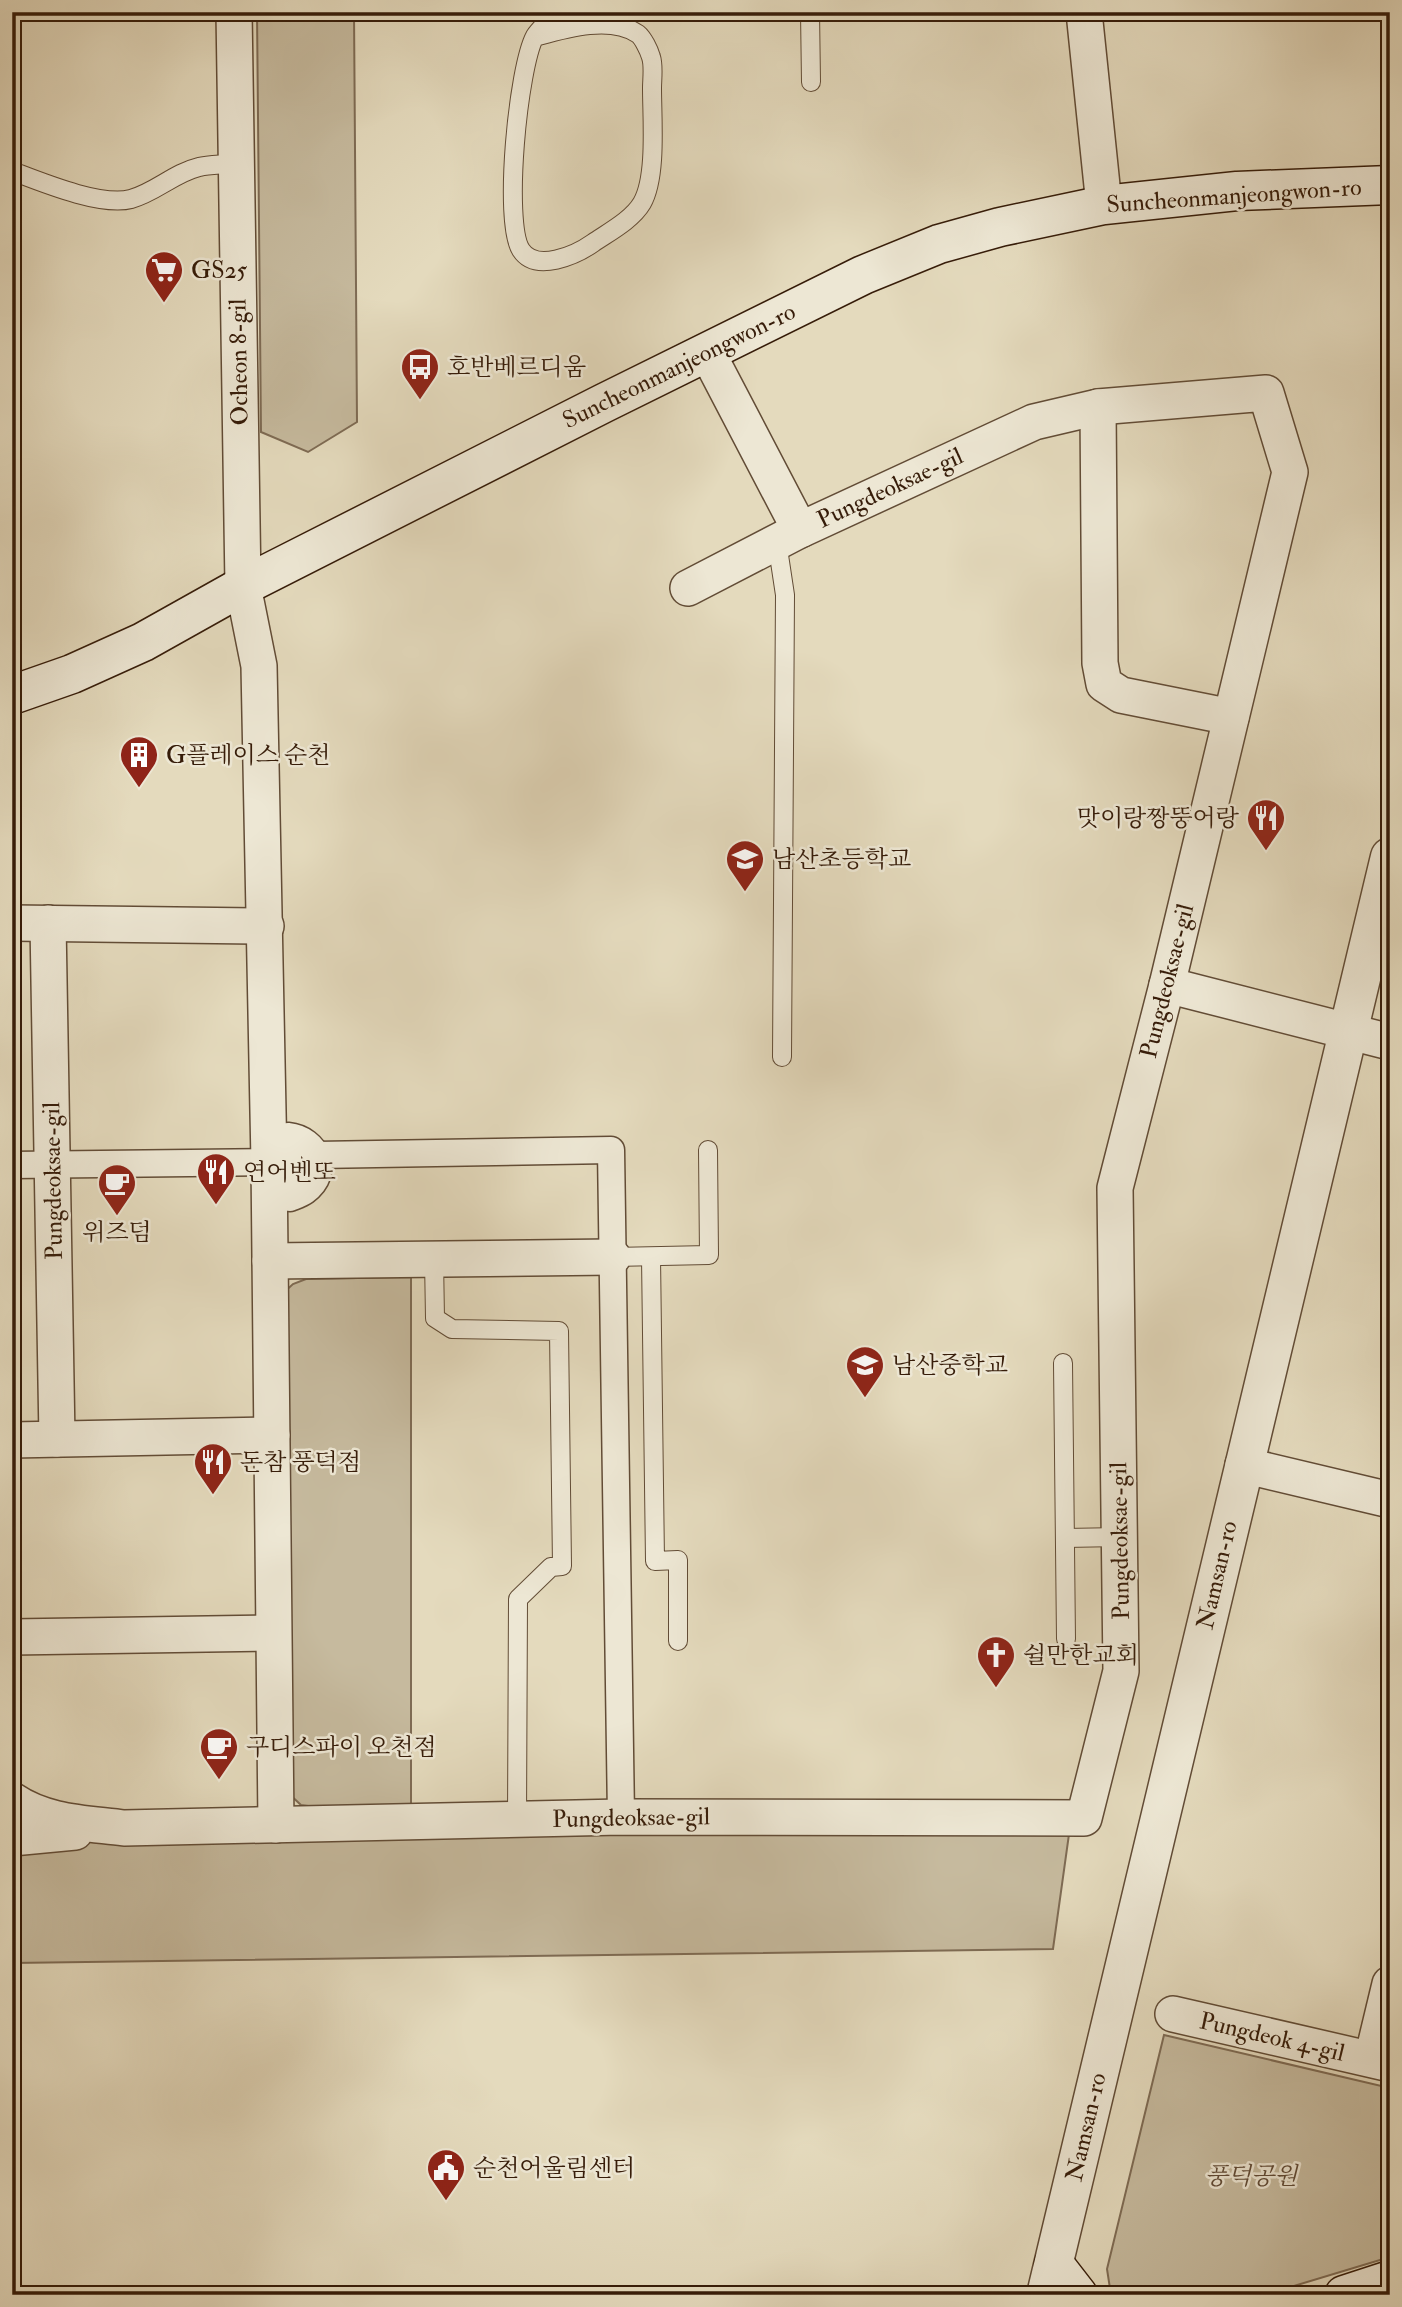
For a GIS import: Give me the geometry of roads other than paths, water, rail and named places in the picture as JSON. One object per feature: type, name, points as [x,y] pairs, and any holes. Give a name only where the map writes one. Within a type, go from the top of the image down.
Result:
[{"type":"main road","name":"Suncheonmanjeongwon-ro","points":[[12,695],[72,674],[143,642],[243,586],[707,352],[863,275],[939,244],[1000,227],[1104,205],[1237,191],[1390,185]]},
{"type":"main road","name":"Namsan-ro","points":[[1050,2279],[1390,857]]},
{"type":"main road","points":[[1050,2279],[1078,2295]]},
{"type":"main road","points":[[1344,2295],[1390,2280]]},
{"type":"street","name":"Ocheon 8-gil","points":[[233,12],[243,586]]},
{"type":"street","points":[[1084,12],[1104,205]]},
{"type":"street","points":[[707,352],[788,536]]},
{"type":"street","name":"Pungdeoksae-gil","points":[[12,1800],[25,1809],[46,1817],[124,1828],[621,1817],[1084,1818],[1121,1671],[1115,1188],[1167,985],[1290,472],[1266,393],[1098,407],[1034,422],[788,536],[688,587]]},
{"type":"street","points":[[1098,407],[1100,663],[1104,684],[1121,695],[1231,717]]},
{"type":"street","points":[[243,586],[259,666],[265,926],[279,1161],[270,1261],[276,1825]]},
{"type":"street","points":[[12,923],[265,926]]},
{"type":"street","name":"Pungdeoksae-gil","points":[[48,923],[57,1439]]},
{"type":"street","points":[[1167,985],[1390,1042]]},
{"type":"street","points":[[288,1136],[300,1138],[317,1155],[317,1174],[304,1192],[290,1198],[279,1161],[288,1136]]},
{"type":"street","points":[[317,1155],[611,1150],[621,1817]]},
{"type":"street","points":[[12,1165],[279,1161]]},
{"type":"street","points":[[270,1261],[613,1257]]},
{"type":"street","points":[[12,1440],[272,1435]]},
{"type":"street","points":[[1243,1465],[1390,1500]]},
{"type":"street","points":[[12,1637],[273,1633]]},
{"type":"street","points":[[12,1838],[124,1828]]},
{"type":"street","name":"Pungdeok 4-gil","points":[[1173,2014],[1381,2062],[1390,1984]]},
{"type":"lane","points":[[535,37],[574,26],[597,24],[623,27],[640,35],[652,58],[653,147],[648,186],[641,204],[623,222],[582,251],[550,261],[532,260],[522,252],[516,239],[512,163],[523,78],[535,37],[555,12]]},
{"type":"lane","points":[[810,12],[811,82]]},
{"type":"lane","points":[[12,170],[62,189],[108,200],[128,200],[154,191],[169,180],[198,167],[236,163]]},
{"type":"lane","points":[[782,1057],[785,595],[788,536]]},
{"type":"lane","points":[[613,1257],[709,1255],[708,1150]]},
{"type":"lane","points":[[651,1257],[655,1561],[678,1560],[678,1641]]},
{"type":"lane","points":[[434,1259],[435,1318],[452,1329],[559,1331],[562,1566],[551,1567],[518,1599],[517,1819]]},
{"type":"lane","points":[[1063,1363],[1066,1639]]},
{"type":"lane","points":[[1065,1538],[1119,1537]]},
{"type":"place","name":"GS25","points":[[164,304]]},
{"type":"place","name":"호반베르디움","points":[[420,401]]},
{"type":"place","name":"G플레이스 순천","points":[[139,789]]},
{"type":"place","name":"맛이랑짱뚱어랑","points":[[1266,852]]},
{"type":"place","name":"남산초등학교","points":[[745,893]]},
{"type":"place","name":"연어벤또","points":[[216,1206]]},
{"type":"place","name":"위즈덤","points":[[117,1217]]},
{"type":"place","name":"남산중학교","points":[[865,1399]]},
{"type":"place","name":"돈참 풍덕점","points":[[213,1496]]},
{"type":"place","name":"쉴만한교회","points":[[996,1689]]},
{"type":"place","name":"구디스파이 오천점","points":[[219,1781]]},
{"type":"place","name":"순천어울림센터","points":[[446,2202]]},
{"type":"park label","name":"풍덕공원","points":[[1251,2176]]}]
